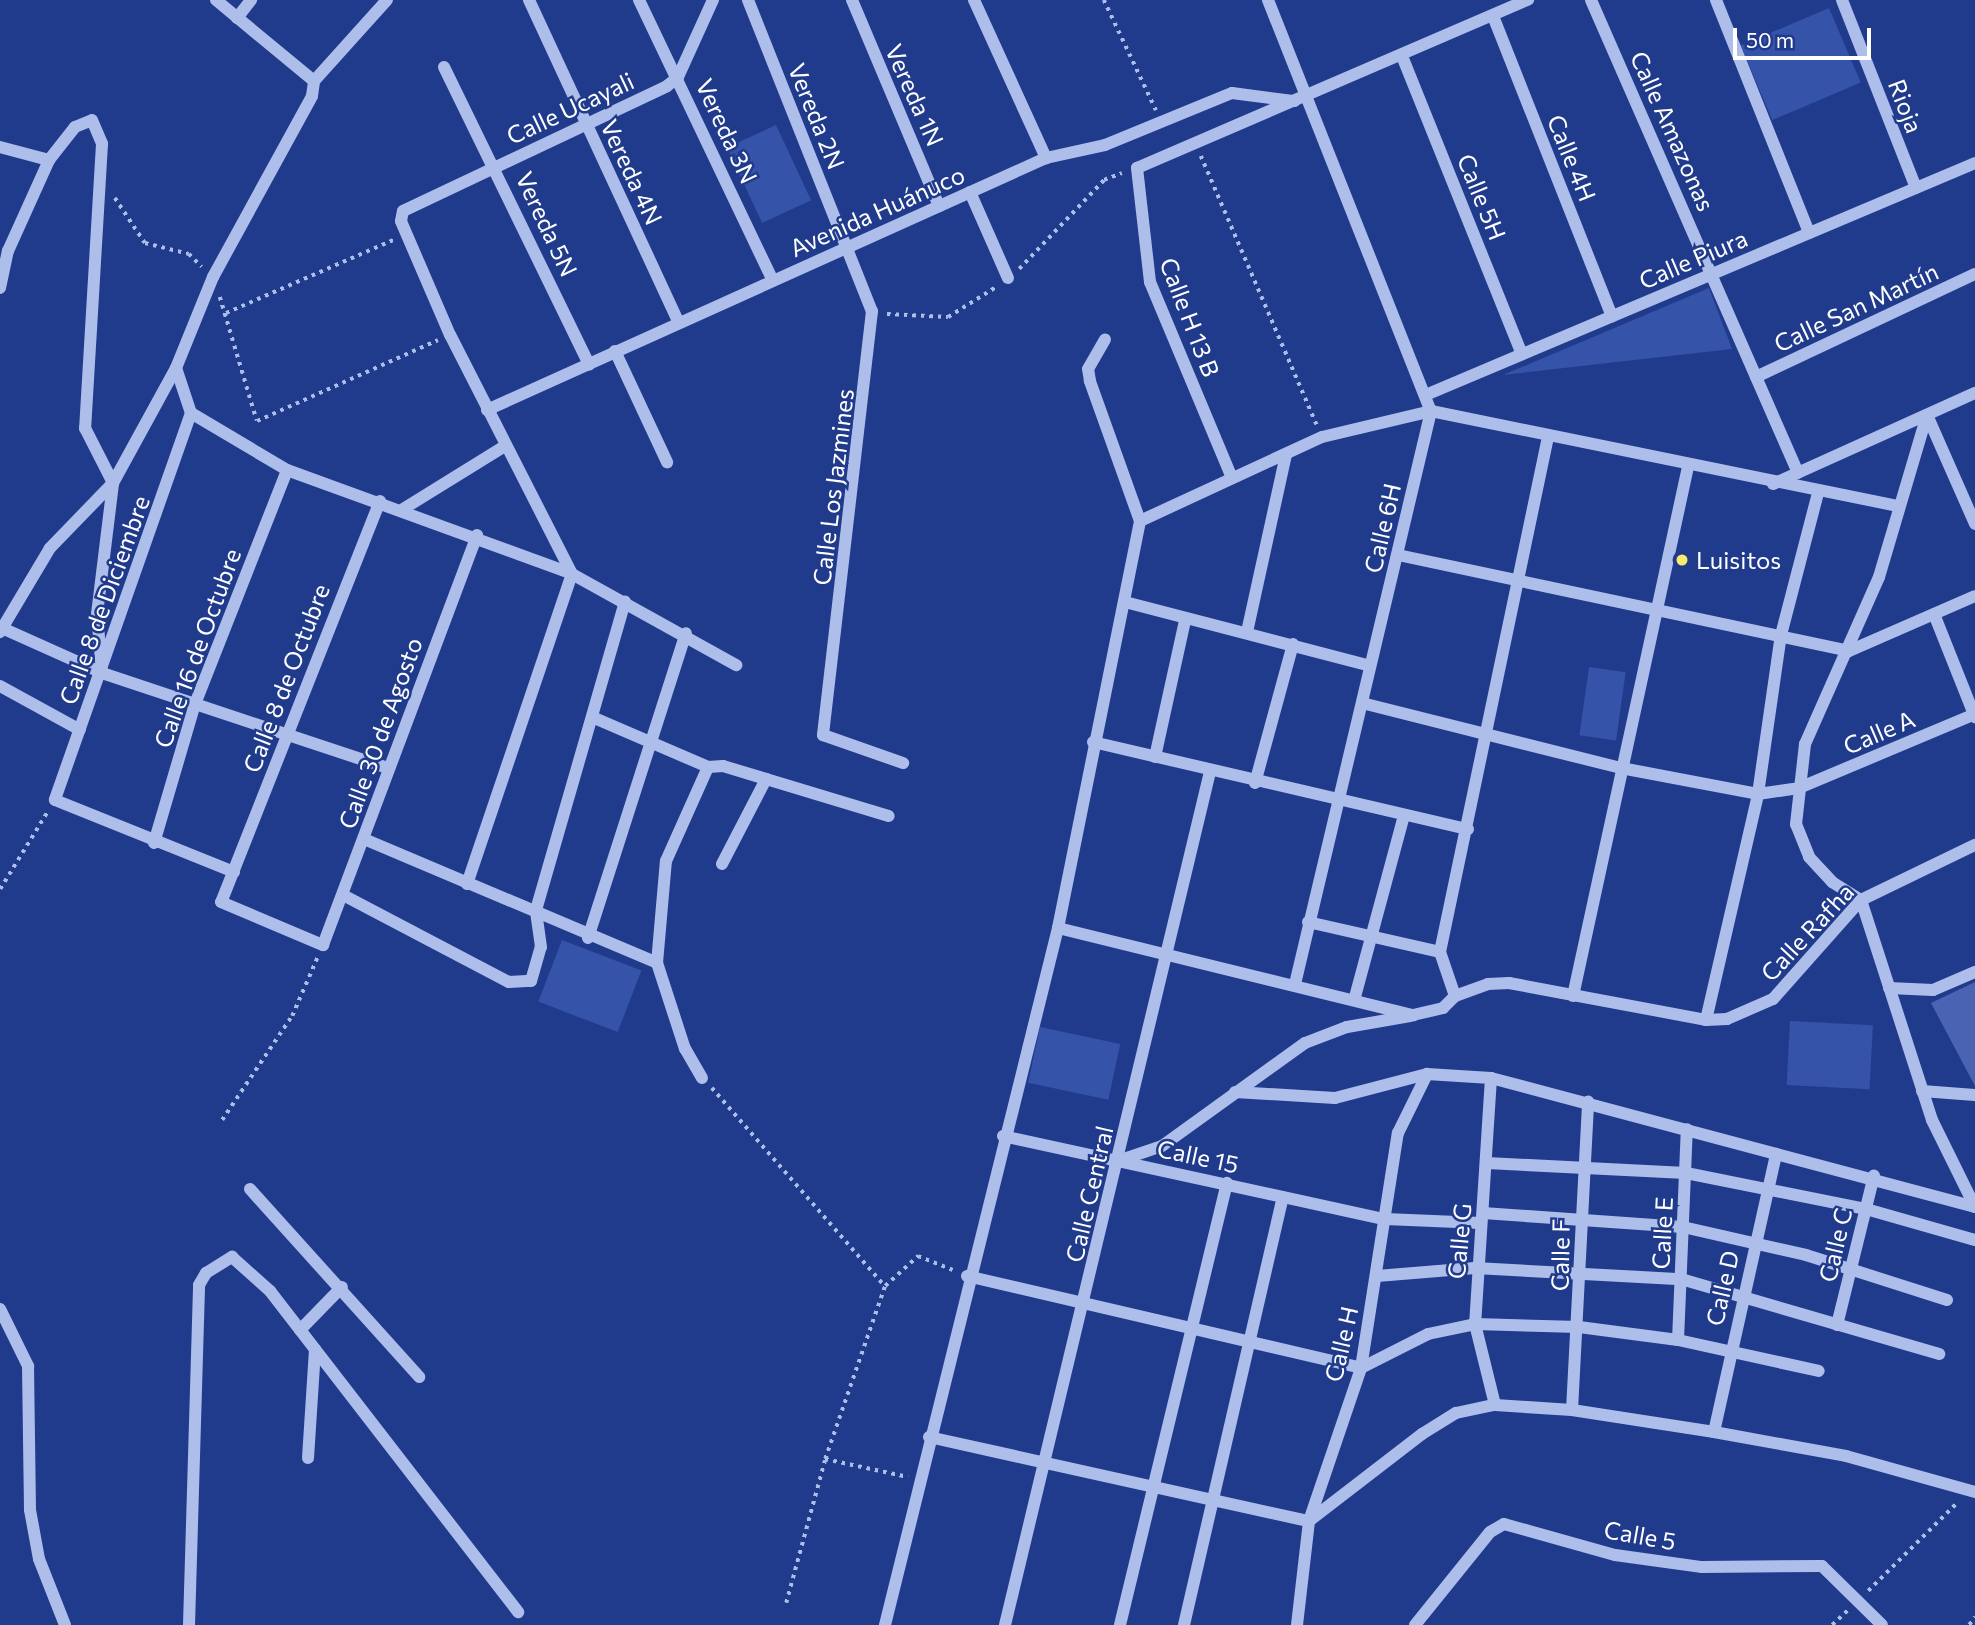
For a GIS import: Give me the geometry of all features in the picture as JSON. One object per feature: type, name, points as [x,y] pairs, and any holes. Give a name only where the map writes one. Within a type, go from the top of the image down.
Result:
[{"type":"street","points":[[216,0],[314,81]]},
{"type":"street","points":[[237,18],[251,0]]},
{"type":"street","points":[[385,767],[285,730],[194,704],[102,673],[1,630],[50,548],[113,483],[176,368],[213,278],[314,81],[387,0]]},
{"type":"street","name":"Vereda 4N","points":[[529,0],[679,323]]},
{"type":"street","name":"Vereda 3N","points":[[639,0],[773,281]]},
{"type":"street","points":[[678,77],[713,0]]},
{"type":"street","name":"Vereda 2N","points":[[748,0],[847,247]]},
{"type":"street","name":"Vereda 1N","points":[[852,0],[939,206]]},
{"type":"street","points":[[974,0],[1046,158]]},
{"type":"street","name":"Calle 6H","points":[[1268,0],[1309,94],[1428,394],[1431,411],[1362,704],[1335,800],[1295,984]]},
{"type":"street","points":[[1194,140],[1402,56],[1528,0]]},
{"type":"street","name":"Calle Amazonas","points":[[1591,0],[1713,273],[1798,473]]},
{"type":"street","points":[[1716,0],[1809,233]]},
{"type":"street","name":"Rioja","points":[[1842,0],[1916,188]]},
{"type":"street","name":"Calle 4H","points":[[1493,16],[1612,316]]},
{"type":"street","name":"Calle 5H","points":[[1402,56],[1522,354]]},
{"type":"street","name":"Vereda 5N","points":[[444,67],[496,166],[589,363]]},
{"type":"street","name":"Calle Ucayali","points":[[407,234],[403,211],[588,125],[678,77]]},
{"type":"street","name":"Avenida Huánuco","points":[[487,410],[1046,158],[1105,145],[1232,93],[1294,101]]},
{"type":"street","points":[[0,288],[4,251],[49,160],[75,127],[92,120],[101,137],[85,428],[113,483],[97,614],[102,673]]},
{"type":"street","name":"Calle H 13 B","points":[[1194,140],[1140,165],[1141,239],[1150,282],[1232,478]]},
{"type":"street","points":[[0,147],[49,160]]},
{"type":"street","name":"Calle Piura","points":[[1428,394],[1975,163]]},
{"type":"street","points":[[970,192],[1008,278]]},
{"type":"street","points":[[407,234],[450,335],[572,574],[467,884]]},
{"type":"street","name":"Calle Los Jazmines","points":[[847,247],[872,311],[823,735],[903,763]]},
{"type":"street","name":"Calle San Martín","points":[[1756,377],[1975,274]]},
{"type":"street","points":[[885,1625],[967,1276],[1058,928],[1093,742],[1125,602],[1140,521],[1090,381],[1088,369],[1105,339]]},
{"type":"street","points":[[615,351],[667,462]]},
{"type":"street","points":[[176,368],[191,412],[287,470],[477,535],[572,574],[686,632],[736,665]]},
{"type":"street","points":[[1773,484],[1975,393]]},
{"type":"street","points":[[1140,521],[1322,437],[1431,411],[1688,467],[1898,506]]},
{"type":"street","name":"Calle 8 de Diciembre","points":[[55,800],[102,673],[191,412]]},
{"type":"street","points":[[1927,415],[1898,506],[1880,577],[1805,744],[1799,788],[1800,843],[1832,883],[1861,900],[1922,1091],[1975,1207]]},
{"type":"street","points":[[1927,415],[1975,524]]},
{"type":"street","points":[[1455,996],[1440,952],[1521,582],[1548,437]]},
{"type":"street","points":[[403,509],[505,446]]},
{"type":"street","points":[[1247,632],[1286,454]]},
{"type":"street","points":[[1573,996],[1620,768],[1658,613],[1688,467]]},
{"type":"street","name":"Calle 16 de Octubre","points":[[154,843],[194,704],[287,470]]},
{"type":"street","points":[[1118,1162],[1161,1146],[1305,1043],[1347,1027],[1443,1008],[1455,996],[1509,983],[1706,1020],[1758,794],[1781,635],[1818,493]]},
{"type":"street","name":"Calle 8 de Octubre","points":[[323,945],[221,902],[285,730],[380,501]]},
{"type":"street","name":"Calle 30 de Agosto","points":[[323,945],[364,839],[385,767],[477,535]]},
{"type":"street","points":[[1398,555],[1658,613],[1781,635],[1849,651],[1975,596]]},
{"type":"street","points":[[343,895],[520,985],[538,971],[536,910],[625,602]]},
{"type":"street","points":[[1125,602],[1185,620],[1247,632],[1370,666]]},
{"type":"street","points":[[1934,614],[1975,715]]},
{"type":"street","points":[[1155,757],[1185,620]]},
{"type":"street","points":[[588,938],[653,744],[686,632]]},
{"type":"street","points":[[1255,783],[1293,644]]},
{"type":"street","points":[[0,686],[80,730]]},
{"type":"street","name":"Calle A","points":[[1362,704],[1620,768],[1758,794],[1799,788],[1975,715]]},
{"type":"street","points":[[592,718],[708,767],[766,779],[889,816]]},
{"type":"street","points":[[1093,742],[1255,783],[1468,829]]},
{"type":"street","points":[[702,1078],[685,1049],[657,963],[666,861],[708,767]]},
{"type":"street","name":"Calle Central","points":[[1005,1625],[1085,1305],[1210,772]]},
{"type":"street","points":[[722,864],[766,779]]},
{"type":"street","points":[[55,800],[154,843],[234,872]]},
{"type":"street","points":[[1355,997],[1404,816]]},
{"type":"street","points":[[364,839],[467,884],[536,910],[588,938],[657,963]]},
{"type":"street","name":"Calle Rafha","points":[[1706,1020],[1762,1008],[1861,900],[1975,845]]},
{"type":"street","points":[[1308,922],[1372,939],[1440,952]]},
{"type":"street","points":[[1058,928],[1355,997],[1413,1015]]},
{"type":"street","points":[[1889,988],[1933,990],[1975,972]]},
{"type":"street","points":[[1235,1092],[1335,1098],[1427,1074],[1491,1078],[1588,1101],[1776,1154],[1874,1176],[1975,1207]]},
{"type":"street","name":"Calle H","points":[[1297,1625],[1308,1521],[1361,1368],[1398,1133],[1427,1074]]},
{"type":"street","name":"Calle G","points":[[1491,1078],[1487,1163],[1475,1268],[1475,1324],[1495,1405]]},
{"type":"street","points":[[1922,1091],[1975,1095]]},
{"type":"street","name":"Calle F","points":[[1572,1410],[1579,1327],[1583,1166],[1588,1101]]},
{"type":"street","name":"Calle E","points":[[1678,1340],[1687,1129]]},
{"type":"street","name":"Calle 15","points":[[1003,1136],[1227,1183],[1385,1220],[1581,1218],[1683,1227],[1754,1242],[1947,1300]]},
{"type":"street","name":"Calle D","points":[[1714,1432],[1740,1296],[1776,1154]]},
{"type":"street","points":[[1487,1163],[1686,1173],[1866,1209],[1975,1240]]},
{"type":"street","name":"Calle C","points":[[1837,1325],[1874,1176]]},
{"type":"street","points":[[1120,1625],[1150,1491],[1227,1183]]},
{"type":"street","points":[[250,1189],[342,1287],[419,1377]]},
{"type":"street","points":[[1184,1625],[1208,1503],[1250,1345],[1283,1197]]},
{"type":"street","points":[[189,1625],[200,1285],[206,1273],[232,1257],[244,1264],[300,1330],[518,1612]]},
{"type":"street","points":[[1377,1276],[1475,1268],[1580,1271],[1681,1279],[1939,1354]]},
{"type":"street","points":[[967,1276],[1250,1345],[1361,1368],[1427,1334],[1475,1324],[1579,1327],[1678,1340],[1730,1349],[1819,1371]]},
{"type":"street","points":[[300,1330],[342,1287]]},
{"type":"street","points":[[0,1309],[29,1366],[30,1510],[38,1559],[65,1625]]},
{"type":"street","points":[[308,1458],[314,1349]]},
{"type":"street","points":[[929,1437],[1045,1463],[1150,1491],[1308,1521],[1422,1434],[1456,1413],[1495,1405],[1572,1410],[1846,1456],[1972,1492]]},
{"type":"street","name":"Calle 5","points":[[1415,1625],[1490,1532],[1504,1524],[1615,1555],[1702,1567],[1822,1566],[1882,1625]]},
{"type":"path","points":[[1104,0],[1161,122]]},
{"type":"path","points":[[1194,140],[1322,437]]},
{"type":"path","points":[[100,171],[145,243],[189,254],[213,278],[226,313],[257,421],[450,335]]},
{"type":"path","points":[[226,313],[407,234]]},
{"type":"path","points":[[0,889],[55,800]]},
{"type":"path","points":[[222,1120],[292,1016],[323,945]]},
{"type":"path","points":[[702,1078],[777,1156],[885,1286]]},
{"type":"path","points":[[786,1603],[825,1459],[885,1286],[918,1256],[967,1276]]},
{"type":"path","points":[[825,1459],[919,1480]]},
{"type":"path","points":[[1832,1625],[1972,1492]]},
{"type":"path","points":[[1969,1625],[1975,1618]]},
{"type":"shaded area","points":[[1829,8],[1861,83],[1772,120],[1741,46]]},
{"type":"shaded area","points":[[776,125],[811,200],[762,223],[727,148]]},
{"type":"shaded area","points":[[1709,288],[1732,349],[1503,375]]},
{"type":"shaded area","points":[[1589,667],[1626,672],[1616,740],[1579,735]]},
{"type":"shaded area","points":[[562,940],[641,970],[618,1032],[538,1002]]},
{"type":"shaded area","points":[[1790,1021],[1873,1025],[1870,1089],[1787,1085]]},
{"type":"shaded area","points":[[1040,1027],[1120,1044],[1108,1100],[1028,1083]]},
{"type":"building","points":[[1975,982],[1975,1086],[1931,1003]]},
{"type":"place","name":"Luisitos","points":[[1682,560]]}]
